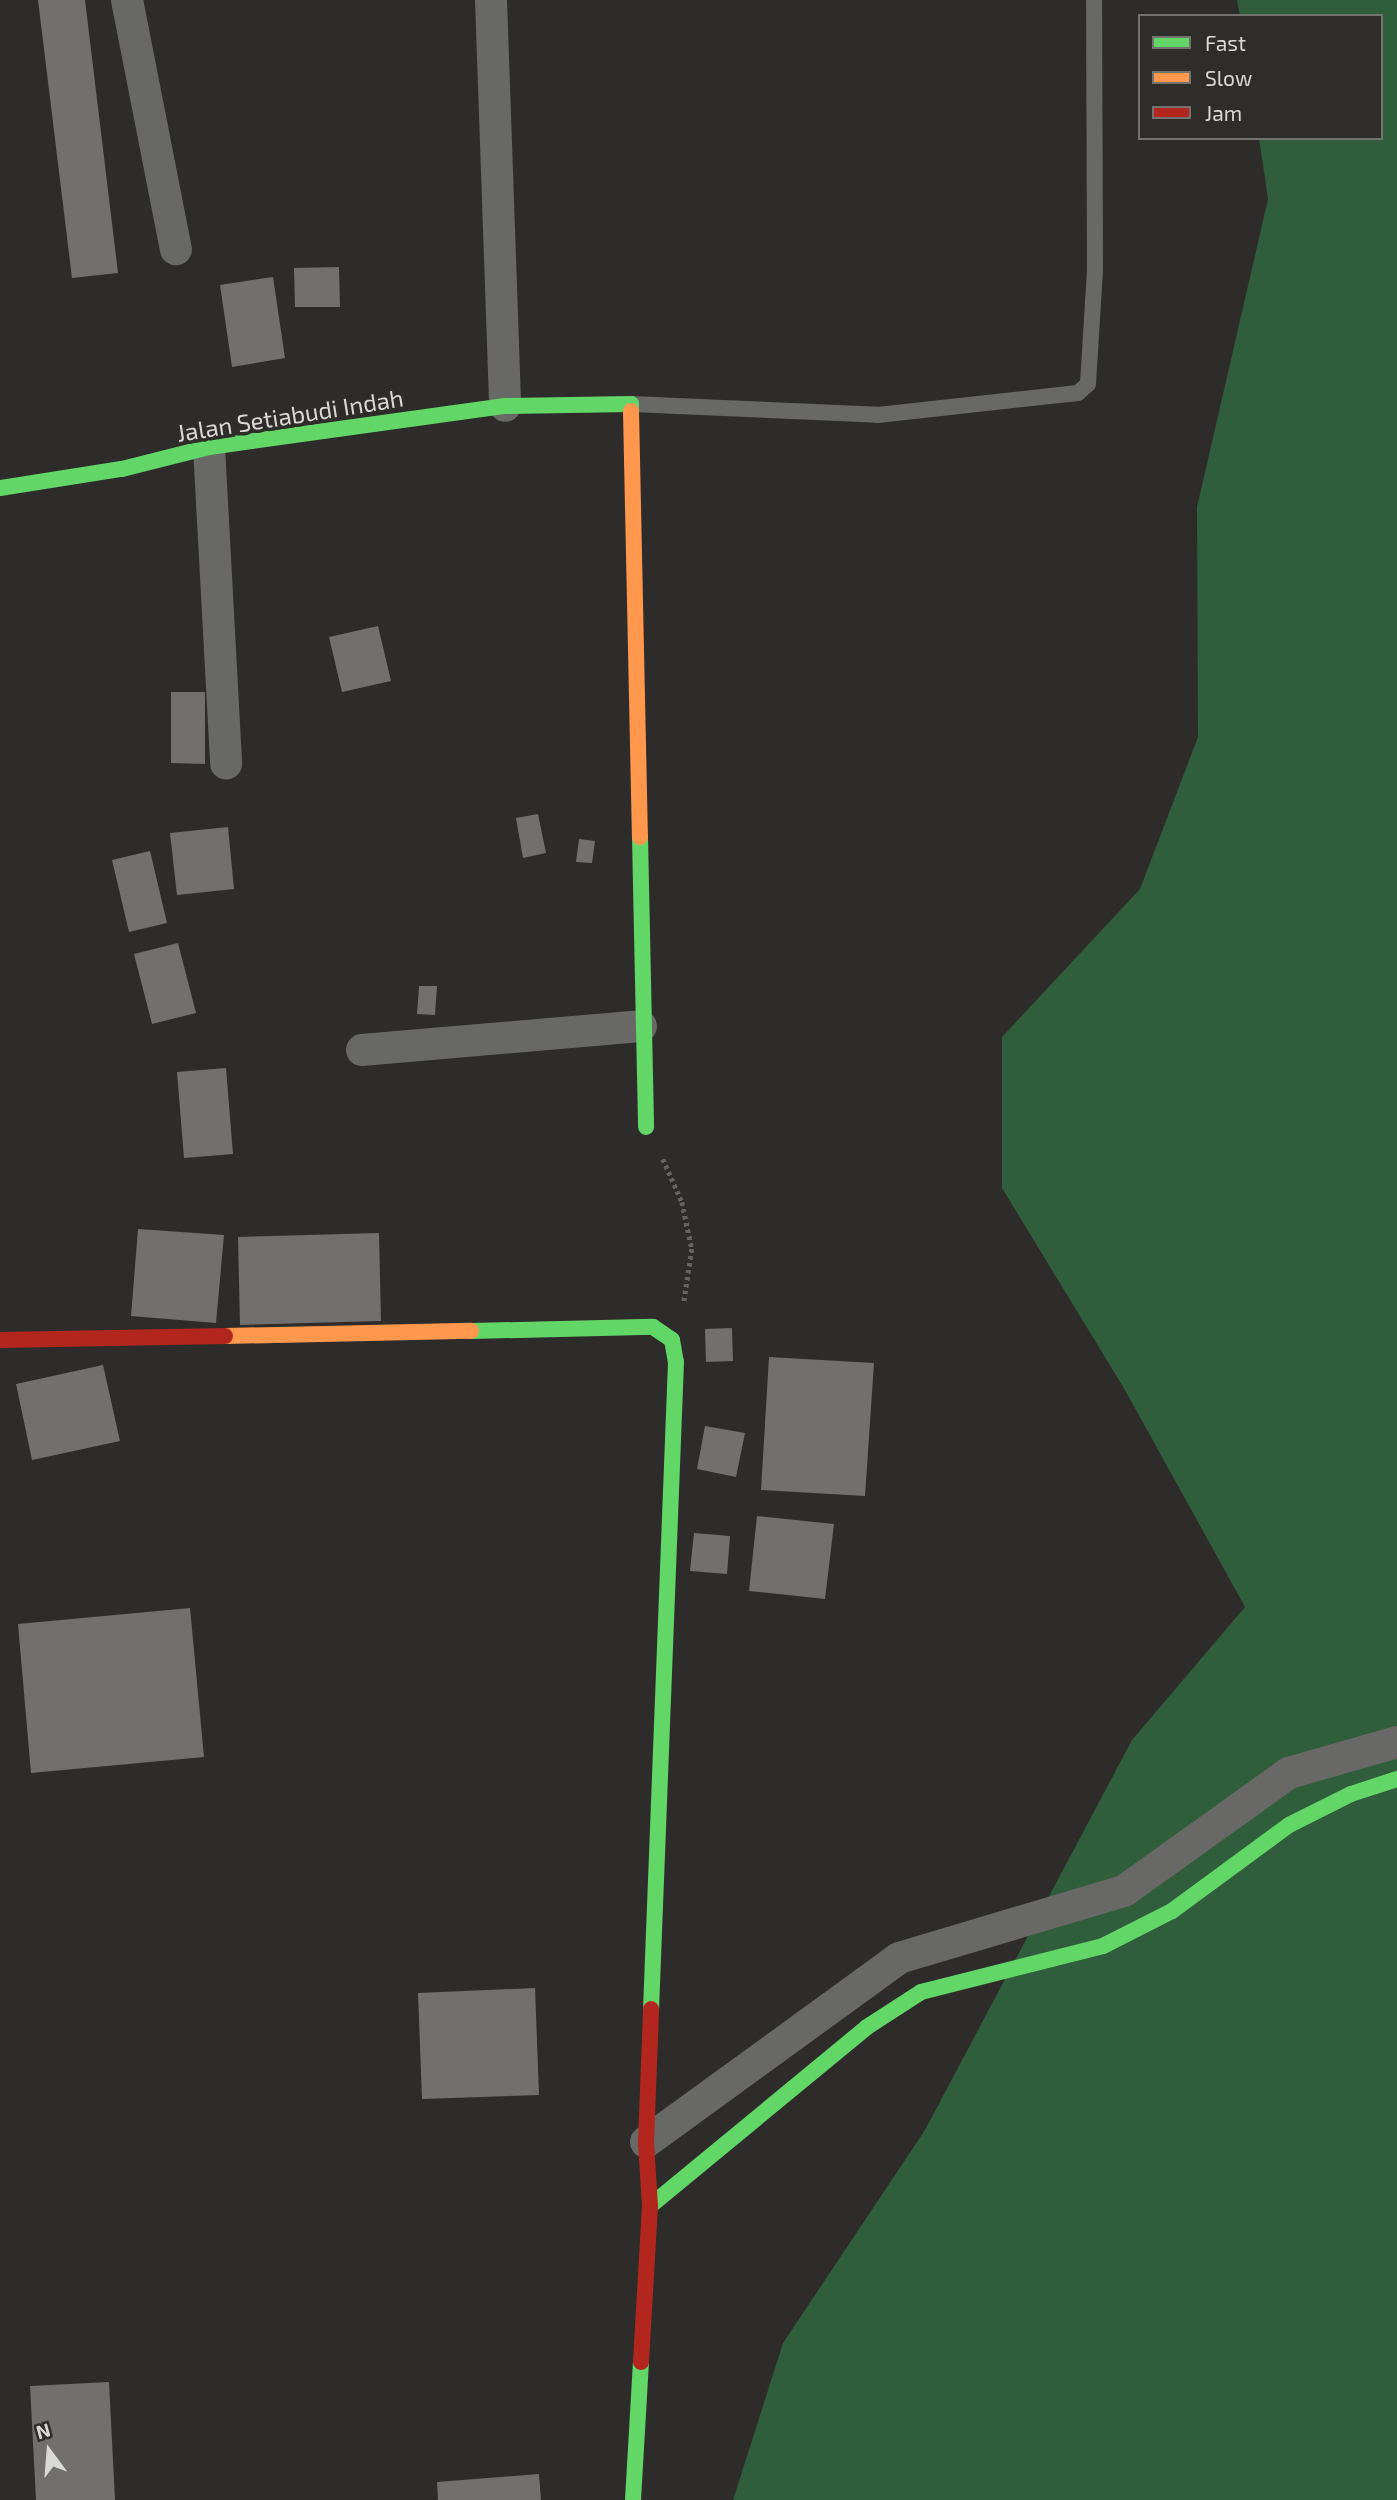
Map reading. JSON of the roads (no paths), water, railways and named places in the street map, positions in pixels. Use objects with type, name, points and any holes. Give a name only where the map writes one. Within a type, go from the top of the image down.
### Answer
[{"type":"street","points":[[127,0],[176,248]]},
{"type":"street","points":[[491,0],[505,406]]},
{"type":"street","points":[[631,404],[641,1026],[646,1127]]},
{"type":"street","name":"Jalan Setiabudi Indah","points":[[0,488],[122,469],[209,447],[505,406],[631,404]]},
{"type":"street","points":[[209,447],[226,764]]},
{"type":"street","points":[[362,1050],[641,1026]]},
{"type":"street","points":[[0,1340],[653,1327],[672,1340],[676,1362],[646,2142],[650,2206],[633,2500]]},
{"type":"street","points":[[646,2142],[900,1958],[1124,1891],[1289,1773],[1397,1742]]},
{"type":"street","points":[[650,2206],[867,2027],[921,1992],[1103,1945],[1172,1911],[1289,1825],[1351,1794],[1397,1779]]},
{"type":"lane","points":[[631,404],[878,415],[1077,393],[1088,384],[1096,270],[1094,0]]}]
